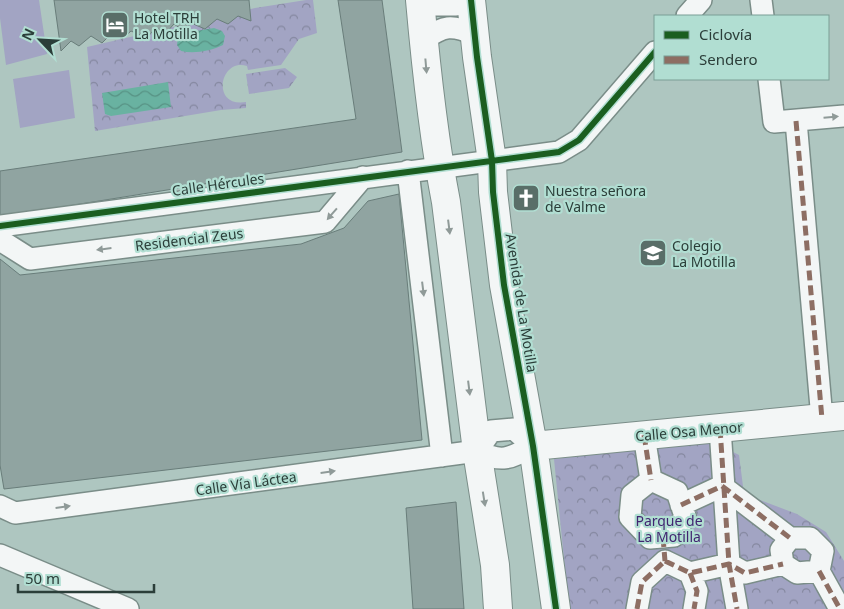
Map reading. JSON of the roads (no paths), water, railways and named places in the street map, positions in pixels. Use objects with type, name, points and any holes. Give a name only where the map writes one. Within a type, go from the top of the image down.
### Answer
[{"type":"street","points":[[420,0],[426,72],[439,167],[446,202],[477,451],[495,565],[498,609]]},
{"type":"street","points":[[428,0],[435,5],[456,5],[460,0]]},
{"type":"street","name":"Avenida de La Motilla","points":[[471,0],[492,161],[493,192],[504,285],[533,446],[556,609]]},
{"type":"street","points":[[688,15],[701,0]]},
{"type":"street","points":[[761,0],[763,15]]},
{"type":"street","points":[[424,39],[440,28],[459,28],[474,34]]},
{"type":"street","name":"Calle Hércules","points":[[0,226],[559,152],[579,140],[654,53]]},
{"type":"street","points":[[769,80],[774,122],[844,116]]},
{"type":"street","points":[[796,120],[833,418]]},
{"type":"street","points":[[408,171],[442,456]]},
{"type":"street","name":"Residencial Zeus","points":[[0,240],[30,259],[325,222],[363,177]]},
{"type":"street","name":"Calle Osa Menor","points":[[533,446],[833,418]]},
{"type":"street","points":[[720,428],[722,486],[729,564],[737,609]]},
{"type":"street","points":[[477,451],[491,431],[514,430],[533,446]]},
{"type":"street","points":[[644,435],[651,480]]},
{"type":"street","name":"Calle Vía Láctea","points":[[7,510],[477,451]]},
{"type":"street","points":[[651,480],[677,492],[685,516],[674,536],[650,538],[630,517],[632,495],[651,480]]},
{"type":"street","points":[[681,505],[722,486]]},
{"type":"street","points":[[722,486],[790,538],[810,538],[823,551],[819,571],[840,609]]},
{"type":"street","points":[[663,538],[665,561]]},
{"type":"street","points":[[783,564],[781,550],[790,538]]},
{"type":"street","points":[[0,555],[128,609]]},
{"type":"street","points":[[665,561],[690,573],[729,564],[745,573],[783,564],[797,573],[819,571]]},
{"type":"street","points":[[638,609],[642,582],[665,561]]},
{"type":"street","points":[[690,573],[697,591],[694,609]]},
{"type":"water","points":[[214,28],[222,31],[225,36],[223,45],[208,50],[191,52],[181,51],[177,45],[178,37],[184,33]]},
{"type":"water","points":[[168,82],[171,107],[111,116],[105,114],[102,93]]},
{"type":"place","name":"Hotel TRH La Motilla","points":[[115,25]]},
{"type":"place","name":"Nuestra señora de Valme","points":[[526,198]]},
{"type":"place","name":"Colegio La Motilla","points":[[653,253]]},
{"type":"park label","name":"Parque de La Motilla","points":[[669,528]]}]
